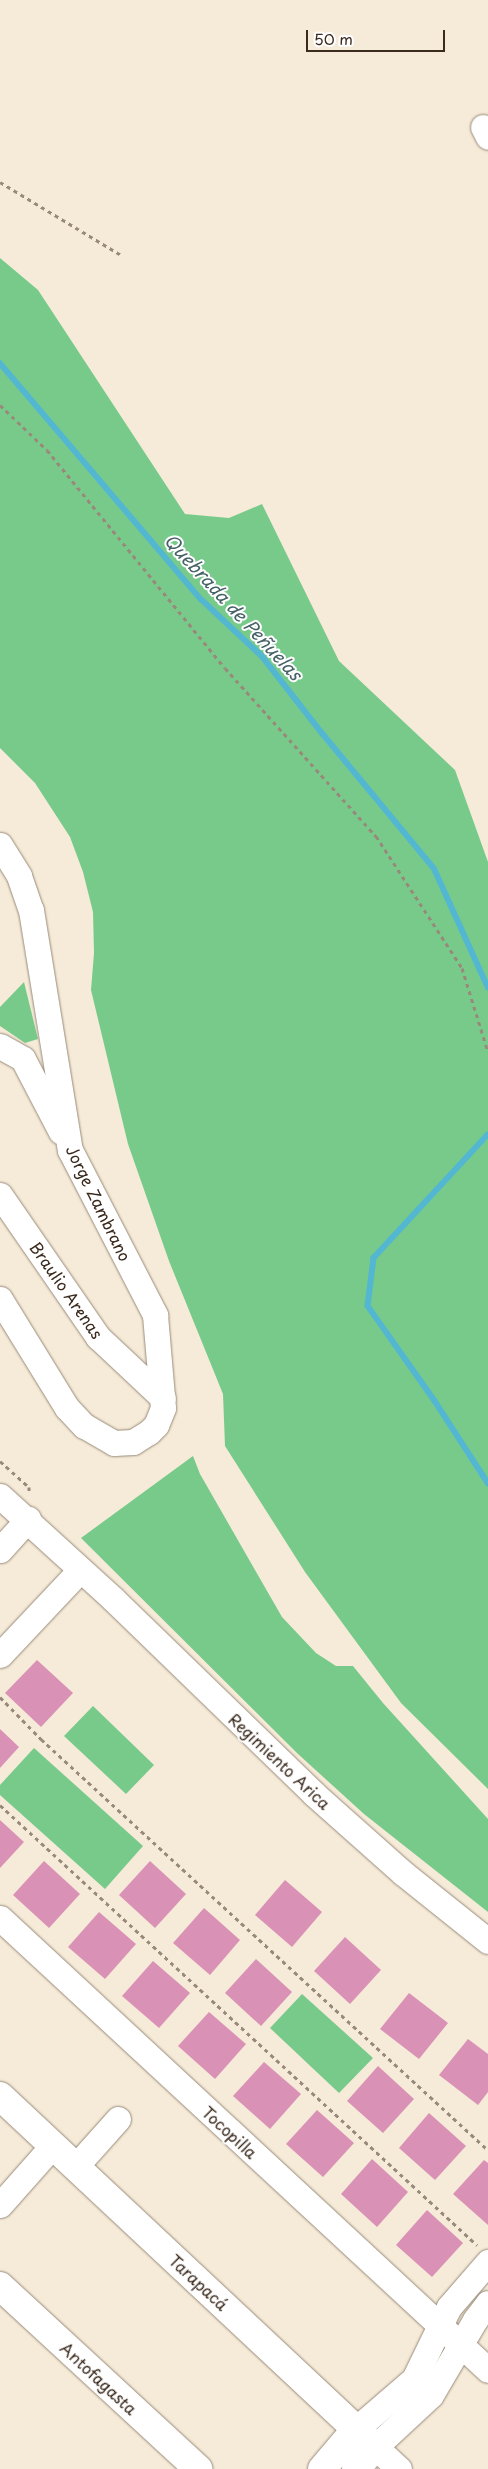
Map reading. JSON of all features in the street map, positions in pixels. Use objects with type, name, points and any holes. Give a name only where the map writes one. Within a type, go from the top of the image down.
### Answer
[{"type":"main road","name":"Tarapacá","points":[[0,2096],[366,2438]]},
{"type":"main road","name":"Antofagasta","points":[[0,2286],[198,2469]]},
{"type":"main road","points":[[322,2469],[366,2438]]},
{"type":"main road","points":[[356,2469],[366,2438]]},
{"type":"street","name":"Jorge Zambrano","points":[[0,845],[19,876],[30,910],[55,1049],[70,1150],[155,1315],[163,1398],[160,1417],[150,1432],[133,1442],[114,1443],[84,1426],[67,1408],[0,1299]]},
{"type":"street","points":[[0,1046],[23,1059],[70,1150]]},
{"type":"street","points":[[23,1059],[55,1049]]},
{"type":"street","name":"Braulio Arenas","points":[[0,1195],[98,1337],[163,1398]]},
{"type":"street","name":"Regimiento Arica","points":[[0,1496],[28,1519],[113,1599],[314,1794],[403,1873],[488,1941]]},
{"type":"street","points":[[0,1550],[28,1519]]},
{"type":"street","points":[[0,1654],[80,1570]]},
{"type":"street","name":"Tocopilla","points":[[0,1918],[438,2326],[488,2370]]},
{"type":"street","points":[[76,2166],[118,2119]]},
{"type":"street","points":[[0,2205],[53,2145]]},
{"type":"street","points":[[366,2438],[414,2379],[438,2326],[484,2255]]},
{"type":"street","points":[[366,2438],[431,2395],[461,2347],[475,2320],[488,2303]]},
{"type":"street","name":"Tarapacá","points":[[366,2438],[399,2469]]},
{"type":"path","points":[[0,182],[121,255]]},
{"type":"path","points":[[0,404],[47,450],[225,668],[376,836],[462,968],[488,1052]]},
{"type":"path","points":[[0,1697],[41,1739],[488,2150]]},
{"type":"path","points":[[0,1805],[484,2255]]},
{"type":"green space","name":"Quebrada de Peñuelas","points":[[0,258],[38,290],[185,514],[229,518],[262,504],[339,661],[455,770],[488,862],[488,1789],[401,1703],[305,1572],[225,1446],[223,1394],[169,1261],[128,1144],[91,990],[94,953],[93,912],[83,872],[70,837],[35,783],[0,748]]},
{"type":"green space","points":[[24,982],[38,1039],[25,1043],[0,1026],[0,1007]]},
{"type":"green space","points":[[193,1456],[200,1474],[282,1617],[316,1653],[336,1666],[353,1666],[383,1703],[488,1819],[488,1912],[364,1814],[298,1754],[81,1538]]},
{"type":"green space","points":[[93,1706],[154,1765],[126,1794],[64,1736]]},
{"type":"green space","points":[[34,1748],[143,1846],[105,1889],[0,1795],[0,1785]]},
{"type":"green space","points":[[302,1994],[373,2058],[339,2093],[270,2028]]},
{"type":"building","points":[[37,1660],[73,1693],[41,1727],[5,1693]]},
{"type":"building","points":[[0,1729],[19,1747],[0,1768]]},
{"type":"building","points":[[0,1820],[24,1842],[0,1868]]},
{"type":"building","points":[[44,1861],[80,1894],[49,1928],[13,1895]]},
{"type":"building","points":[[150,1861],[186,1894],[155,1928],[119,1895]]},
{"type":"building","points":[[285,1880],[322,1912],[292,1947],[255,1915]]},
{"type":"building","points":[[204,1908],[240,1940],[210,1975],[173,1943]]},
{"type":"building","points":[[99,1912],[136,1944],[105,1979],[68,1947]]},
{"type":"building","points":[[345,1937],[381,1970],[350,2004],[314,1971]]},
{"type":"building","points":[[256,1959],[292,1992],[261,2026],[225,1993]]},
{"type":"building","points":[[153,1961],[190,1993],[159,2028],[122,1996]]},
{"type":"building","points":[[409,1993],[448,2023],[419,2059],[380,2029]]},
{"type":"building","points":[[209,2012],[246,2044],[215,2079],[178,2046]]},
{"type":"building","points":[[468,2039],[488,2054],[488,2092],[478,2105],[439,2075]]},
{"type":"building","points":[[264,2062],[301,2094],[270,2129],[233,2096]]},
{"type":"building","points":[[378,2066],[414,2099],[383,2133],[347,2101]]},
{"type":"building","points":[[317,2110],[354,2143],[323,2177],[286,2144]]},
{"type":"building","points":[[429,2113],[466,2146],[435,2180],[399,2148]]},
{"type":"building","points":[[372,2159],[408,2192],[377,2227],[341,2194]]},
{"type":"building","points":[[484,2160],[488,2163],[488,2225],[453,2194]]},
{"type":"building","points":[[427,2210],[463,2243],[432,2277],[396,2245]]},
{"type":"waterway","name":"Quebrada de Peñuelas","points":[[0,363],[201,599],[262,656],[323,734],[434,868],[488,987]]},
{"type":"waterway","name":"Quebrada de Peñuelas","points":[[488,1135],[374,1258],[368,1306],[435,1401],[488,1483]]}]
